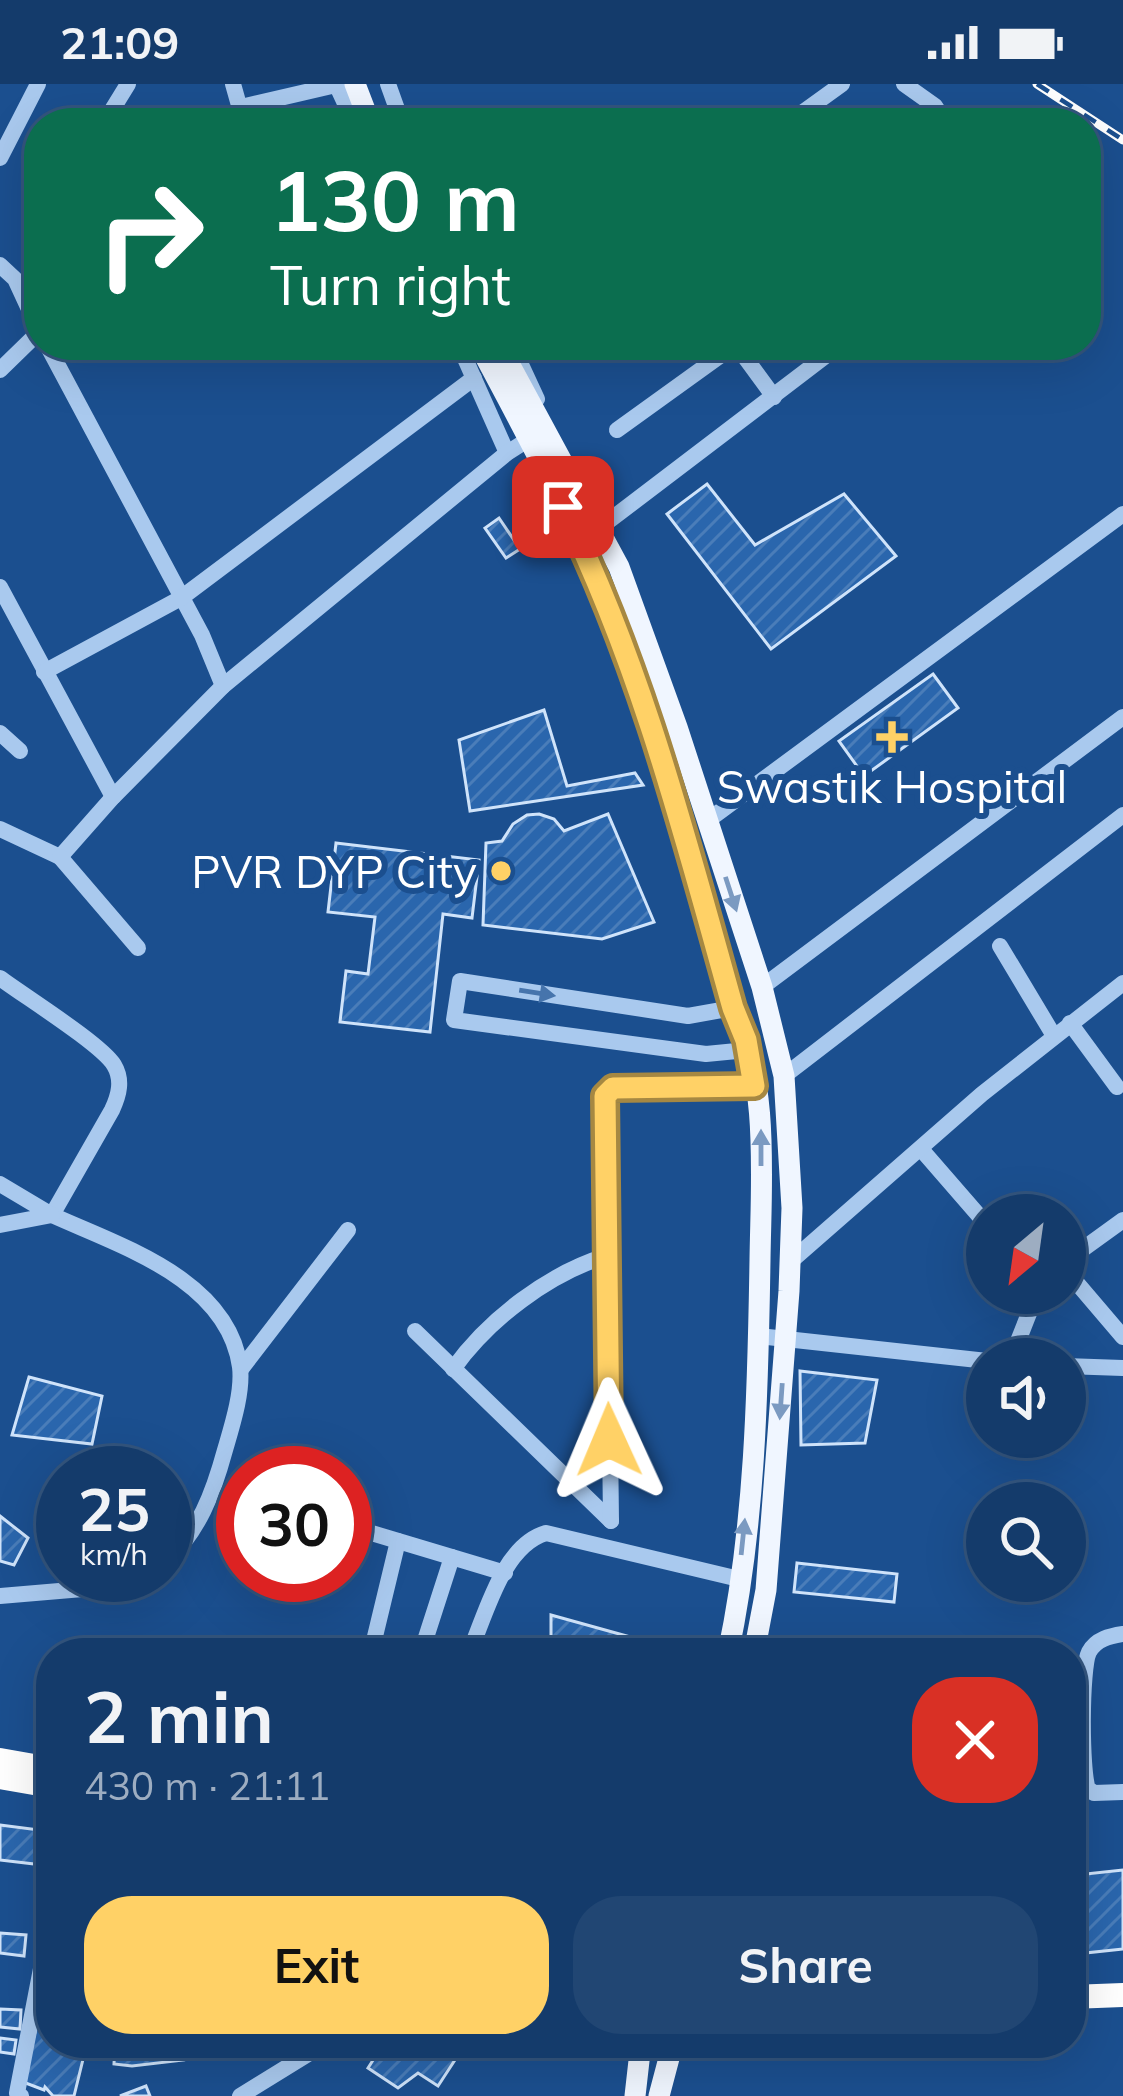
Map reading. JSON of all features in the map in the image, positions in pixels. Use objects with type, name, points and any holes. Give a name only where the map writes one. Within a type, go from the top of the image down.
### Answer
[{"type":"highway","points":[[0,1760],[36,1766]]},
{"type":"highway","points":[[0,1778],[36,1784]]},
{"type":"highway","points":[[1086,1982],[1123,1981]]},
{"type":"highway","points":[[1086,1996],[1123,1995]]},
{"type":"main road","points":[[488,360],[589,535],[656,734],[754,1086],[761,1131],[757,1413],[730,1638]]},
{"type":"main road","points":[[505,360],[533,433]]},
{"type":"main road","points":[[589,535],[619,567],[762,987],[784,1076],[790,1130],[790,1262],[766,1590],[757,1638]]},
{"type":"main road","points":[[634,2096],[639,2058]]},
{"type":"main road","points":[[659,2096],[669,2058]]},
{"type":"street","points":[[263,108],[336,84]]},
{"type":"street","points":[[809,108],[842,84]]},
{"type":"street","points":[[904,84],[936,108]]},
{"type":"street","points":[[0,158],[24,111]]},
{"type":"street","points":[[0,369],[24,346]]},
{"type":"street","points":[[56,360],[224,686]]},
{"type":"street","points":[[466,360],[507,453]]},
{"type":"street","points":[[60,857],[224,686],[546,420],[519,360]]},
{"type":"street","points":[[617,430],[715,360]]},
{"type":"street","points":[[747,360],[774,397]]},
{"type":"street","points":[[589,535],[821,360]]},
{"type":"street","points":[[44,672],[182,598],[474,378]]},
{"type":"street","points":[[706,821],[1123,514]]},
{"type":"street","points":[[0,587],[113,797]]},
{"type":"street","points":[[762,987],[1123,717]]},
{"type":"street","points":[[0,733],[20,751]]},
{"type":"street","points":[[784,1076],[1123,815]]},
{"type":"street","points":[[0,829],[60,857],[138,948]]},
{"type":"street","points":[[1000,946],[1054,1036]]},
{"type":"street","points":[[0,978],[106,1055],[120,1079],[112,1110],[52,1215],[0,1226]]},
{"type":"street","points":[[733,1008],[688,1016],[460,981],[454,1020],[706,1054],[747,1050]]},
{"type":"street","points":[[790,1262],[1054,1036],[1123,983]]},
{"type":"street","points":[[1070,1023],[1118,1088]]},
{"type":"street","points":[[415,1331],[610,1522],[605,1096],[613,1088],[754,1086]]},
{"type":"street","points":[[921,1149],[966,1201]]},
{"type":"street","points":[[0,1184],[52,1215],[175,1274],[200,1294],[222,1323],[241,1369]]},
{"type":"street","points":[[1086,1251],[1120,1227]]},
{"type":"street","points":[[192,1533],[213,1492],[241,1369],[348,1230]]},
{"type":"street","points":[[453,1369],[469,1346],[522,1301],[581,1264],[606,1256]]},
{"type":"street","points":[[1086,1292],[1123,1337]]},
{"type":"street","points":[[759,1336],[966,1359]]},
{"type":"street","points":[[1086,1367],[1123,1368]]},
{"type":"street","points":[[372,1533],[505,1573]]},
{"type":"street","points":[[476,1638],[522,1546],[546,1533],[739,1579]]},
{"type":"street","points":[[375,1638],[398,1541]]},
{"type":"street","points":[[427,1638],[452,1557]]},
{"type":"street","points":[[0,1596],[36,1593]]},
{"type":"street","points":[[1086,1684],[1087,1656],[1101,1640],[1123,1634]]},
{"type":"street","points":[[1086,1780],[1088,1789],[1123,1792]]},
{"type":"street","points":[[21,2096],[17,2092],[36,1994]]},
{"type":"street","points":[[240,2096],[302,2058]]},
{"type":"building","points":[[707,484],[755,545],[844,494],[896,556],[771,649],[667,514]]},
{"type":"building","points":[[499,518],[520,549],[506,558],[485,528]]},
{"type":"building","points":[[933,674],[958,708],[864,776],[839,741]]},
{"type":"building","points":[[544,710],[567,786],[635,773],[643,785],[470,811],[459,740]]},
{"type":"building","points":[[539,814],[554,819],[564,831],[608,814],[654,922],[602,939],[483,925],[486,843],[502,841],[513,824]]},
{"type":"building","points":[[336,843],[479,860],[472,918],[443,914],[430,1032],[340,1022],[346,971],[368,974],[375,917],[328,912]]},
{"type":"building","points":[[800,1371],[877,1380],[865,1443],[801,1445]]},
{"type":"building","points":[[29,1377],[102,1396],[92,1444],[12,1435]]},
{"type":"building","points":[[0,1516],[28,1538],[14,1565],[0,1561]]},
{"type":"building","points":[[797,1563],[897,1574],[894,1602],[794,1592]]},
{"type":"building","points":[[551,1615],[634,1638],[551,1638]]},
{"type":"building","points":[[0,1825],[36,1830],[36,1864],[0,1860]]},
{"type":"building","points":[[1123,1870],[1123,1949],[1086,1953],[1086,1874]]},
{"type":"building","points":[[0,1933],[26,1935],[24,1956],[0,1953]]},
{"type":"building","points":[[0,2009],[21,2010],[20,2029],[0,2027]]},
{"type":"building","points":[[36,2028],[36,2058],[83,2058],[74,2096],[53,2096],[45,2087],[23,2082]]},
{"type":"building","points":[[0,2038],[16,2040],[14,2054],[0,2052]]},
{"type":"building","points":[[114,2058],[184,2058],[132,2066],[114,2064]]},
{"type":"building","points":[[374,2058],[456,2058],[438,2086],[418,2073],[398,2088],[368,2068]]},
{"type":"building","points":[[146,2086],[150,2096],[120,2096]]},
{"type":"railway","points":[[1037,84],[1074,108]]},
{"type":"railway","points":[[1101,126],[1123,140]]},
{"type":"place","name":"Swastik Hospital","points":[[892,737]]},
{"type":"place","name":"PVR DYP City","points":[[501,871]]},
{"type":"route","points":[[563,507],[614,617],[656,734],[746,1040],[754,1086],[613,1088],[605,1096],[609,1440]]}]
